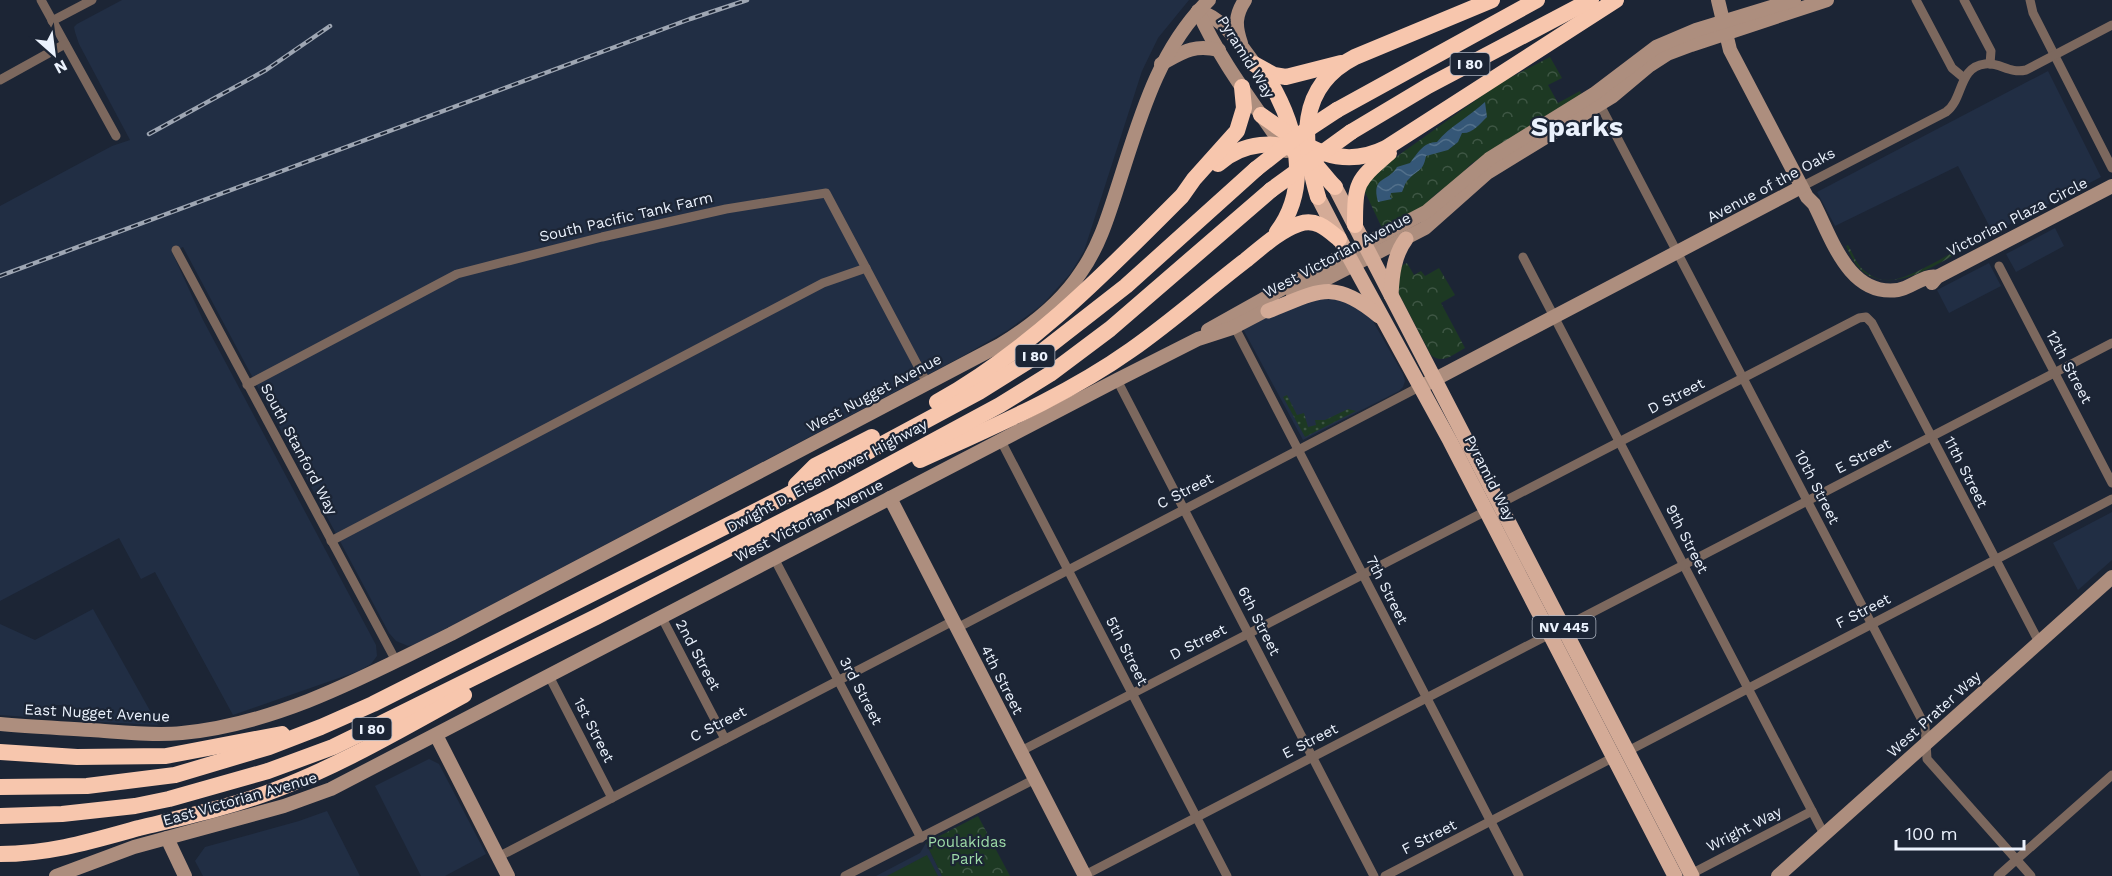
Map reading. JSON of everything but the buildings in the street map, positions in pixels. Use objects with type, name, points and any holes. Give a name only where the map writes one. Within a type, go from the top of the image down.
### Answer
[{"type":"highway","points":[[1254,64],[1274,75],[1286,77],[1345,62],[1492,0]]},
{"type":"highway","name":"Dwight D. Eisenhower Highway","points":[[0,787],[87,786],[175,775],[248,754],[321,728],[782,498],[979,392],[1035,357],[1126,286],[1256,168],[1299,135],[1336,110],[1537,0]]},
{"type":"highway","name":"Dwight D. Eisenhower Highway","points":[[0,816],[62,814],[135,806],[212,788],[268,771],[343,742],[596,617],[837,493],[1000,405],[1050,374],[1110,329],[1271,190],[1351,132],[1419,91],[1592,0]]},
{"type":"highway","points":[[782,498],[815,466],[941,399],[1023,345],[1082,295],[1182,196],[1234,152],[1258,145],[1300,149],[1336,157],[1365,156],[1386,148],[1616,0]]},
{"type":"highway","points":[[1271,240],[1291,210],[1297,190],[1300,149],[1316,94],[1327,76],[1345,62]]},
{"type":"highway","points":[[1270,82],[1283,107],[1318,197]]},
{"type":"highway","points":[[1182,196],[1194,179],[1237,131],[1244,108],[1242,87]]},
{"type":"highway","points":[[1261,116],[1300,149],[1335,187]]},
{"type":"highway","points":[[1355,225],[1354,200],[1359,183],[1370,169],[1414,131]]},
{"type":"highway","points":[[837,493],[893,472],[1016,416],[1074,386],[1163,327],[1271,240],[1294,226],[1309,222],[1325,227],[1346,252]]},
{"type":"highway","points":[[0,854],[30,853],[72,847],[246,800],[285,786],[350,757],[494,679],[554,646],[596,617]]},
{"type":"highway","points":[[0,752],[77,757],[166,756],[321,728]]},
{"type":"main road","name":"Pyramid Way","points":[[1335,187],[1391,295],[1428,383],[1621,754],[1691,875]]},
{"type":"main road","name":"Pyramid Way","points":[[1318,197],[1386,322],[1428,383]]},
{"type":"main road","points":[[1391,295],[1395,260],[1406,238]]},
{"type":"main road","points":[[1268,311],[1312,293],[1331,291],[1357,298],[1386,322]]},
{"type":"main road","name":"Pyramid Way","points":[[1621,754],[1675,876]]},
{"type":"street","points":[[41,0],[116,136]]},
{"type":"street","points":[[52,21],[92,0]]},
{"type":"street","name":"West Nugget Avenue","points":[[396,661],[1013,337],[1049,308],[1076,279],[1101,234],[1161,64],[1178,35],[1209,0]]},
{"type":"street","points":[[1242,45],[1236,21],[1245,0]]},
{"type":"street","name":"Victorian Plaza Circle","points":[[1718,0],[1735,59],[1804,192],[1814,204],[1849,271],[1863,283],[1876,289],[1894,290],[1909,287],[1931,276],[1937,277],[2112,186]]},
{"type":"street","name":"West Victorian Avenue","points":[[1368,250],[1426,212],[1489,159],[1597,99],[1612,96],[1667,54],[1794,0]]},
{"type":"street","name":"West Victorian Avenue","points":[[1725,28],[1827,0]]},
{"type":"street","points":[[1916,0],[1952,68],[1964,78],[1972,68],[1983,64],[2021,71],[2112,26]]},
{"type":"street","points":[[1964,0],[1991,51],[1990,64]]},
{"type":"street","points":[[2030,0],[2032,13],[2112,168]]},
{"type":"street","name":"Pyramid Way","points":[[1198,10],[1209,13],[1215,18],[1242,45],[1254,64],[1270,82]]},
{"type":"street","name":"Pyramid Way","points":[[1198,10],[1219,50],[1261,116]]},
{"type":"street","points":[[0,80],[65,44]]},
{"type":"street","points":[[1161,64],[1191,49],[1200,47],[1219,50]]},
{"type":"street","name":"Avenue of the Oaks","points":[[1428,383],[1677,254],[1804,192],[1946,112],[1956,102],[1964,78]]},
{"type":"street","name":"West Victorian Avenue","points":[[1232,322],[1346,252],[1368,250],[1406,238],[1433,222],[1486,173],[1597,99]]},
{"type":"street","name":"10th Street","points":[[1597,99],[1924,726],[1928,759],[2031,876]]},
{"type":"street","name":"South Pacific Tank Farm","points":[[247,385],[457,273],[726,209],[826,193],[927,383]]},
{"type":"street","name":"South Stanford Way","points":[[176,250],[396,661]]},
{"type":"street","name":"West Victorian Avenue","points":[[436,735],[661,616],[1198,339],[1212,327],[1268,311],[1297,293],[1346,252]]},
{"type":"street","name":"9th Street","points":[[1523,257],[1824,834]]},
{"type":"street","name":"12th Street","points":[[1999,266],[2112,483]]},
{"type":"street","points":[[331,540],[806,291],[832,279],[866,268]]},
{"type":"street","name":"D Street","points":[[1021,751],[1859,318],[1866,317]]},
{"type":"street","name":"11th Street","points":[[1866,317],[1872,322],[2039,642]]},
{"type":"street","name":"7th Street","points":[[1232,322],[1519,876]]},
{"type":"street","name":"E Street","points":[[1085,876],[2112,343]]},
{"type":"street","name":"6th Street","points":[[1117,380],[1374,876]]},
{"type":"street","name":"C Street","points":[[498,857],[839,680],[1068,570],[1428,383]]},
{"type":"street","name":"5th Street","points":[[1001,441],[1227,876]]},
{"type":"street","name":"4th Street","points":[[890,498],[1085,876]]},
{"type":"street","name":"F Street","points":[[1386,876],[2112,499]]},
{"type":"street","name":"3rd Street","points":[[774,558],[921,838]]},
{"type":"street","name":"West Prater Way","points":[[1778,876],[2112,577]]},
{"type":"street","name":"2nd Street","points":[[661,616],[725,739]]},
{"type":"street","name":"East Nugget Avenue","points":[[0,723],[150,734],[196,732],[244,721],[302,703],[396,661]]},
{"type":"street","name":"1st Street","points":[[549,676],[612,798]]},
{"type":"street","points":[[436,735],[508,876]]},
{"type":"street","name":"East Victorian Avenue","points":[[56,876],[78,872],[111,855],[319,795],[436,735]]},
{"type":"street","points":[[1998,876],[2112,775]]},
{"type":"street","points":[[845,876],[1035,779]]},
{"type":"street","name":"Wright Way","points":[[1691,875],[1812,811]]},
{"type":"street","points":[[167,838],[185,876]]},
{"type":"shaded area","points":[[122,0],[1189,0],[1158,38],[1142,71],[1084,251],[1070,274],[1042,305],[1008,330],[963,356],[417,644],[408,646],[396,641],[389,633],[183,247],[172,252],[203,320],[376,645],[377,656],[371,664],[359,671],[233,715],[155,572],[141,579],[119,538],[0,601],[0,206],[112,146],[130,140],[79,44],[74,27]]},
{"type":"shaded area","points":[[2048,71],[2101,177],[1993,233],[1958,166],[1835,226],[1817,192]]},
{"type":"shaded area","points":[[2055,228],[2064,246],[2016,272],[2006,254]]},
{"type":"shaded area","points":[[1989,263],[2001,286],[1949,313],[1937,290]]},
{"type":"shaded area","points":[[1332,294],[1370,316],[1405,381],[1399,391],[1303,440],[1243,329],[1268,315]]},
{"type":"shaded area","points":[[2112,512],[2112,560],[2078,590],[2053,543]]},
{"type":"shaded area","points":[[93,609],[158,725],[82,721],[75,717],[68,705],[56,705],[52,712],[42,718],[0,715],[0,624],[35,640]]},
{"type":"shaded area","points":[[429,759],[439,764],[486,854],[445,876],[421,876],[375,786]]},
{"type":"shaded area","points":[[327,811],[360,876],[203,876],[195,861],[205,847]]},
{"type":"shaded area","points":[[926,843],[942,876],[876,876],[920,853]]},
{"type":"green space","points":[[1550,57],[1562,78],[1548,85],[1558,103],[1580,91],[1582,96],[1471,164],[1449,187],[1435,195],[1425,208],[1382,228],[1364,190],[1375,172],[1500,83]]},
{"type":"green space","points":[[1973,241],[1974,244],[1932,267],[1917,274],[1896,279],[1922,269]]},
{"type":"green space","points":[[1848,245],[1863,269],[1876,278],[1860,269],[1846,246]]},
{"type":"green space","points":[[1407,263],[1414,275],[1421,271],[1425,276],[1439,268],[1455,295],[1441,303],[1465,348],[1448,358],[1439,359],[1431,355],[1399,294],[1397,268]]},
{"type":"green space","points":[[1287,395],[1297,415],[1304,413],[1308,427],[1316,425],[1315,420],[1325,420],[1348,409],[1356,411],[1305,437],[1283,397]]},
{"type":"green space","name":"Poulakidas Park","points":[[978,816],[1010,876],[942,876],[926,843]]},
{"type":"green space","points":[[927,855],[938,876],[887,876]]},
{"type":"water","points":[[1485,102],[1487,117],[1479,125],[1469,132],[1462,133],[1458,142],[1448,150],[1426,156],[1422,168],[1408,180],[1402,192],[1391,193],[1392,199],[1378,202],[1376,193],[1381,180],[1397,167],[1410,163],[1424,146],[1437,142]]},
{"type":"railway","points":[[0,276],[690,19],[747,0]]},
{"type":"railway","points":[[149,134],[266,70],[330,26]]},
{"type":"district","name":"Sparks","points":[[1577,127]]}]
